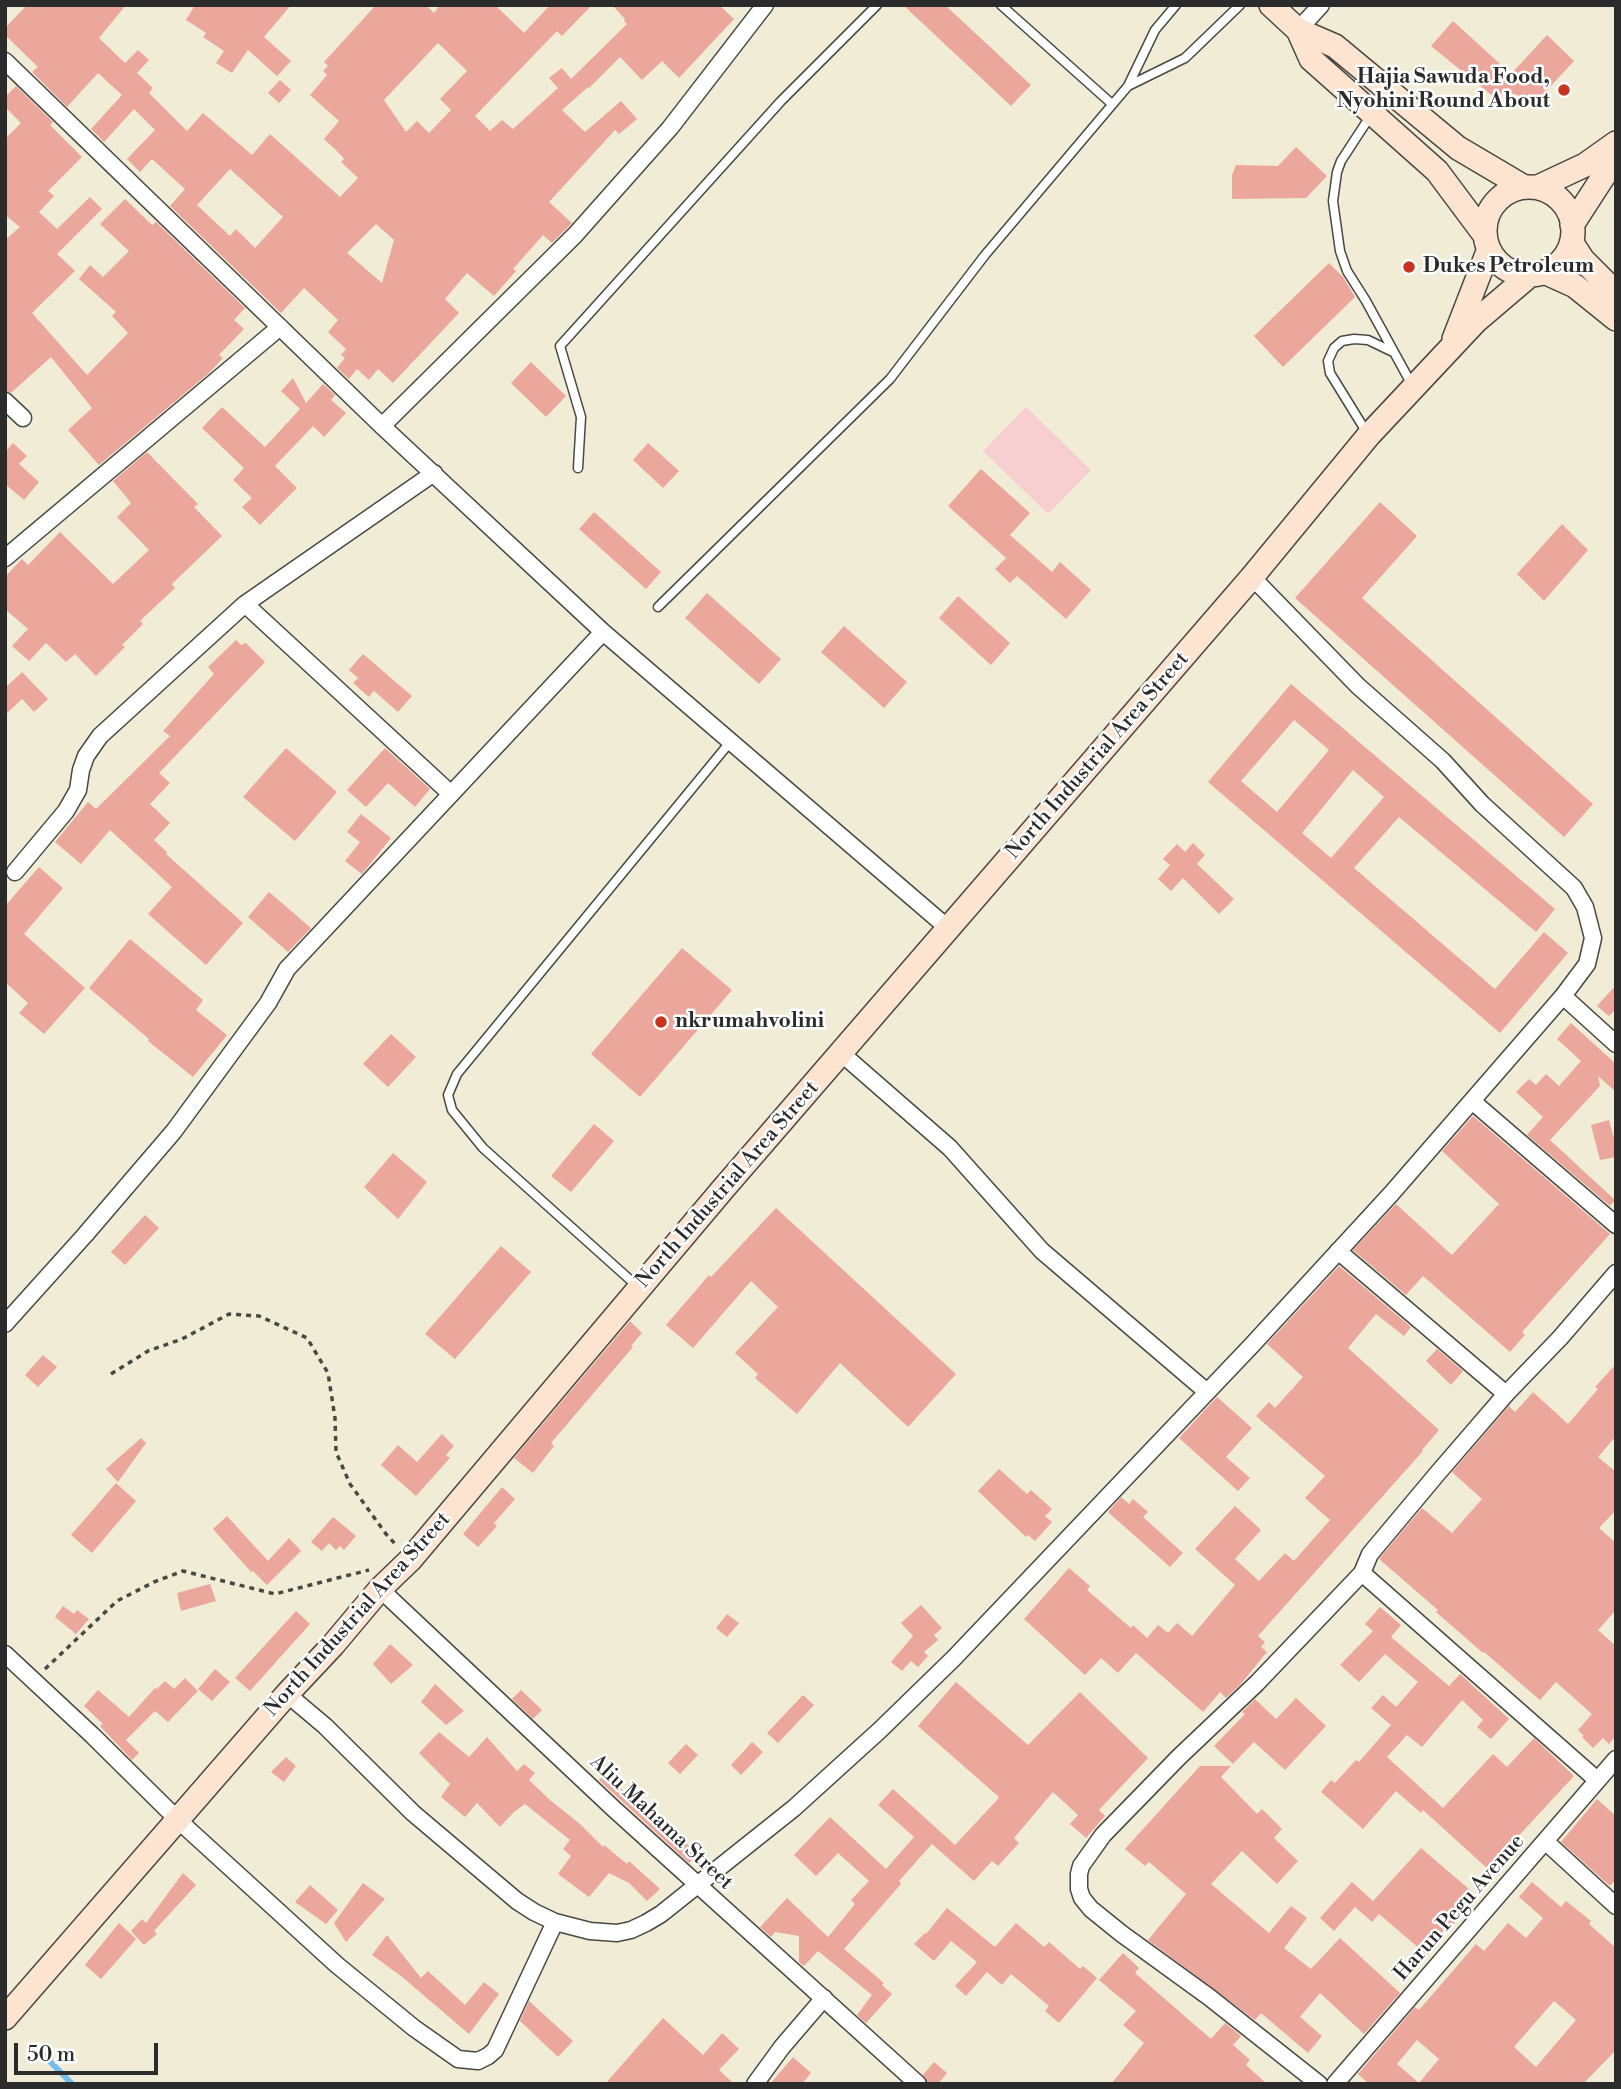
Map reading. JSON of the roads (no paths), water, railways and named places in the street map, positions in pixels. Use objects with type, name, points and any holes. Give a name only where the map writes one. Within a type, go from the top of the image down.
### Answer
[{"type":"main road","points":[[1271,5],[1298,30],[1335,47],[1458,148],[1531,187],[1551,193],[1562,201],[1569,212],[1572,234],[1583,260],[1616,293]]},
{"type":"main road","points":[[1298,30],[1311,59],[1437,171],[1486,241],[1496,260],[1517,273],[1537,274],[1575,286],[1616,319]]},
{"type":"main road","points":[[1486,241],[1486,217],[1501,196],[1512,190],[1562,178],[1616,143]]},
{"type":"main road","points":[[1537,274],[1556,265],[1566,256],[1572,234],[1616,157]]},
{"type":"main road","name":"North Industrial Area Street","points":[[1449,351],[1486,241]]},
{"type":"main road","name":"North Industrial Area Street","points":[[5,2018],[287,1694],[333,1645],[374,1580],[410,1560],[639,1288],[1252,577],[1368,435],[1476,321],[1537,274]]},
{"type":"street","points":[[382,426],[575,235],[670,128],[765,5]]},
{"type":"street","points":[[1298,30],[1321,5]]},
{"type":"street","points":[[5,61],[382,426],[603,632],[949,929]]},
{"type":"street","points":[[5,558],[280,327]]},
{"type":"street","points":[[5,401],[23,418]]},
{"type":"street","points":[[15,872],[66,811],[78,790],[86,756],[100,736],[245,604],[434,473]]},
{"type":"street","points":[[287,1694],[414,1813],[508,1894],[534,1912],[555,1922],[590,1931],[617,1933],[631,1930],[662,1914],[794,1808],[954,1658],[1391,1194],[1563,996],[1587,964],[1593,939],[1585,907],[1574,888],[1482,804],[1443,761],[1359,686],[1252,577]]},
{"type":"street","points":[[245,604],[451,794]]},
{"type":"street","points":[[5,1324],[85,1236],[174,1131],[268,1003],[287,968],[603,632]]},
{"type":"street","points":[[1563,996],[1616,1044]]},
{"type":"street","points":[[841,1053],[950,1149],[1042,1251],[1207,1392]]},
{"type":"street","points":[[1472,1101],[1616,1225]]},
{"type":"street","points":[[1338,1251],[1506,1394]]},
{"type":"street","points":[[1319,2084],[1216,2002],[1091,1909],[1079,1889],[1079,1874],[1084,1860],[1103,1835],[1179,1757],[1257,1683],[1362,1573],[1370,1554],[1506,1394],[1560,1338],[1616,1273]]},
{"type":"street","points":[[1362,1573],[1597,1780]]},
{"type":"street","name":"Aliu Mahama Street","points":[[374,1580],[698,1885],[918,2084]]},
{"type":"street","points":[[5,1654],[178,1820],[337,1965],[429,2040],[458,2059],[478,2061],[495,2050],[555,1922]]},
{"type":"street","name":"Harun Pegu Avenue","points":[[1343,2081],[1616,1759]]},
{"type":"street","points":[[1545,1841],[1616,1906]]},
{"type":"street","points":[[755,2084],[824,1998]]},
{"type":"lane","points":[[578,468],[581,417],[560,346],[781,101],[877,5]]},
{"type":"lane","points":[[1001,5],[1112,104]]},
{"type":"lane","points":[[659,607],[890,379],[985,255],[1128,86],[1155,30],[1176,5]]},
{"type":"lane","points":[[1128,86],[1185,58],[1240,5]]},
{"type":"lane","points":[[1372,113],[1341,161],[1337,172],[1333,201],[1340,251],[1347,271],[1413,387]]},
{"type":"lane","points":[[1368,435],[1331,373],[1328,361],[1334,348],[1342,341],[1354,339],[1368,340],[1393,352]]},
{"type":"lane","points":[[639,1288],[483,1148],[452,1110],[448,1095],[457,1074],[730,741]]},
{"type":"waterway","points":[[37,2048],[72,2084]]},
{"type":"place","name":"Hajia Sawuda Food, Nyohini Round About","points":[[1564,90]]},
{"type":"place","name":"Dukes Petroleum","points":[[1409,267]]},
{"type":"place","name":"nkrumahvolini","points":[[661,1022]]}]
